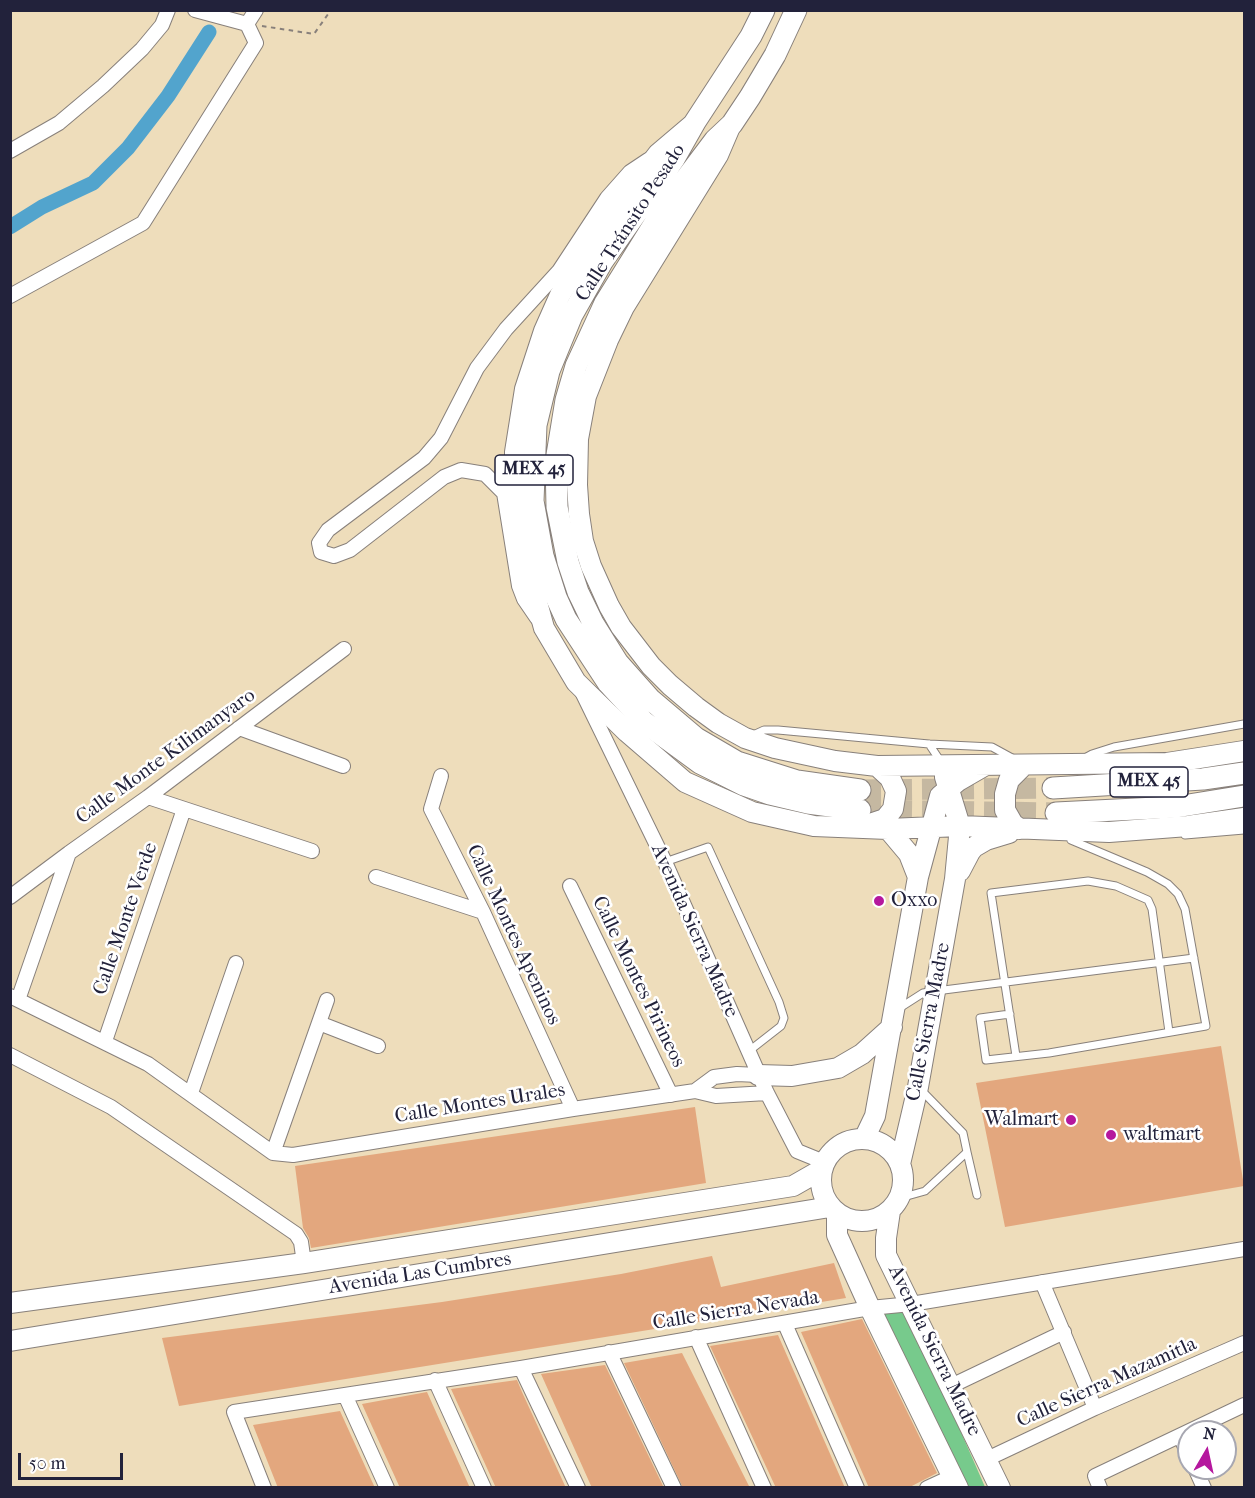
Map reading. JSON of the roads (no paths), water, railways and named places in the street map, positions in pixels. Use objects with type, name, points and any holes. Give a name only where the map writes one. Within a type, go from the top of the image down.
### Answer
[{"type":"main road","name":"Calle Tránsito Pesado","points":[[764,10],[751,36],[695,122],[674,159],[592,279],[572,315],[549,371],[536,425],[533,501],[543,556],[556,597],[566,619],[591,659],[626,704],[663,738],[700,763],[725,776],[770,794],[808,803],[860,809]]},
{"type":"main road","name":"Calle Tránsito Pesado","points":[[796,10],[775,55],[732,124],[715,140],[689,173],[628,263],[605,303],[576,366],[562,416],[556,461],[557,507],[562,538],[578,592],[606,646],[633,682],[696,738],[737,762],[797,781],[860,809]]},
{"type":"main road","name":"MEX 45","points":[[1053,788],[1203,779],[1245,773]]},
{"type":"main road","name":"MEX 45","points":[[1056,813],[1176,807],[1245,796]]},
{"type":"street","points":[[10,152],[59,123],[103,86],[142,49],[162,25],[168,10]]},
{"type":"street","points":[[10,296],[143,223],[256,43],[247,24],[195,10]]},
{"type":"street","points":[[247,24],[256,10]]},
{"type":"street","points":[[695,122],[658,154],[630,172],[607,198],[559,271],[506,329],[477,368],[441,438],[424,458],[328,530],[319,543],[321,552],[334,556],[350,550],[444,477],[462,470],[485,474],[504,493],[519,586],[524,599],[578,684],[627,732],[685,782],[752,812],[814,826],[860,809],[885,819],[893,809],[896,791],[890,778],[877,766]]},
{"type":"street","points":[[732,124],[718,155],[624,307],[586,396],[578,439],[577,485],[583,541],[591,566],[609,606],[632,643],[678,693],[718,723],[745,738],[801,754],[877,766],[1167,763],[1245,751]]},
{"type":"street","points":[[544,628],[515,510],[515,452],[525,389],[543,332],[560,295],[593,240],[658,154]]},
{"type":"street","name":"Calle Monte Kilimanyaro","points":[[10,897],[148,797],[344,649]]},
{"type":"street","name":"Avenida Sierra Madre","points":[[578,684],[665,862],[767,1093],[797,1151],[823,1166]]},
{"type":"street","points":[[239,728],[343,766]]},
{"type":"street","points":[[943,765],[947,789],[953,799],[960,826],[956,879]]},
{"type":"street","points":[[947,789],[985,765]]},
{"type":"street","points":[[1020,829],[1013,824],[1005,810],[1005,794],[1010,780],[1024,765]]},
{"type":"street","name":"Calle Montes Apeninos","points":[[441,776],[431,809],[483,912],[573,1109]]},
{"type":"street","name":"Calle Sierra Madre","points":[[864,1139],[875,1116],[917,886],[940,796],[947,789]]},
{"type":"street","points":[[148,797],[312,851]]},
{"type":"street","name":"Calle Monte Verde","points":[[105,1041],[184,809]]},
{"type":"street","points":[[860,809],[888,829],[909,854],[917,886]]},
{"type":"street","points":[[888,829],[933,825],[1110,832],[1188,826],[1245,818]]},
{"type":"street","points":[[956,879],[974,847],[986,840],[1020,829]]},
{"type":"street","points":[[69,853],[14,998],[148,1064],[273,1153],[327,1000]]},
{"type":"street","points":[[376,877],[483,912]]},
{"type":"street","name":"Calle Sierra Madre","points":[[900,1164],[918,1087],[956,879]]},
{"type":"street","name":"Calle Montes Pirineos","points":[[570,886],[670,1095]]},
{"type":"street","points":[[191,1093],[236,963]]},
{"type":"street","points":[[758,1075],[792,1076],[838,1068],[862,1054],[893,1019]]},
{"type":"street","points":[[319,1023],[378,1046]]},
{"type":"street","points":[[10,1055],[111,1107],[296,1233],[301,1242],[304,1263]]},
{"type":"street","name":"Calle Montes Urales","points":[[694,1091],[714,1077],[737,1074],[758,1075]]},
{"type":"street","name":"Calle Montes Urales","points":[[273,1153],[293,1155],[694,1091],[716,1096],[767,1093]]},
{"type":"street","points":[[864,1139],[879,1143],[891,1151],[900,1164],[903,1176],[895,1204],[873,1220],[854,1221],[833,1210],[823,1196],[820,1183],[823,1166],[834,1149],[848,1141],[864,1139]]},
{"type":"street","name":"Avenida Las Cumbres","points":[[10,1303],[304,1263],[793,1186],[823,1166]]},
{"type":"street","name":"Avenida Sierra Madre","points":[[895,1204],[886,1238],[886,1255],[1000,1488]]},
{"type":"street","name":"Avenida Sierra Madre","points":[[833,1210],[837,1235],[955,1482]]},
{"type":"street","name":"Avenida Las Cumbres","points":[[10,1341],[833,1210]]},
{"type":"street","name":"Calle Sierra Nevada","points":[[264,1488],[234,1412],[521,1368],[870,1308],[911,1304],[1245,1249]]},
{"type":"street","points":[[1042,1282],[1095,1408]]},
{"type":"street","points":[[785,1324],[857,1488]]},
{"type":"street","points":[[951,1386],[1064,1332]]},
{"type":"street","points":[[696,1337],[764,1488]]},
{"type":"street","name":"Calle Sierra Mazamitla","points":[[987,1459],[1095,1408],[1245,1343]]},
{"type":"street","points":[[609,1352],[674,1488]]},
{"type":"street","points":[[521,1368],[578,1488]]},
{"type":"street","points":[[435,1380],[484,1488]]},
{"type":"street","points":[[345,1395],[387,1488]]},
{"type":"street","points":[[1215,1420],[1245,1406]]},
{"type":"street","points":[[1100,1488],[1095,1476],[1177,1437]]},
{"type":"street","points":[[927,1488],[955,1482]]},
{"type":"lane","points":[[1075,764],[1092,754],[1114,747],[1245,724]]},
{"type":"lane","points":[[745,738],[764,730],[778,730],[929,744],[992,747],[1024,765]]},
{"type":"lane","points":[[929,744],[943,765]]},
{"type":"lane","points":[[1177,836],[1245,830]]},
{"type":"lane","points":[[1010,1014],[980,1018],[986,1060],[1206,1026],[1185,909],[1178,894],[1168,884],[1147,872],[1071,840],[1043,831]]},
{"type":"lane","points":[[1071,840],[1165,836]]},
{"type":"lane","points":[[665,862],[708,847],[779,1002],[784,1018],[781,1026],[748,1052]]},
{"type":"lane","points":[[1016,1056],[991,893],[1088,882],[1116,886],[1148,900],[1152,909],[1169,1032]]},
{"type":"lane","points":[[893,1019],[923,993],[1194,958]]},
{"type":"lane","points":[[918,1087],[963,1132],[977,1195]]},
{"type":"lane","points":[[895,1204],[925,1191],[967,1152]]},
{"type":"waterway","points":[[10,227],[42,207],[93,183],[128,148],[168,96],[209,32]]},
{"type":"tunnel","points":[[860,790],[1053,788]]},
{"type":"tunnel","points":[[860,810],[1056,813]]},
{"type":"place","name":"Oxxo","points":[[879,901]]},
{"type":"place","name":"Walmart","points":[[1071,1120]]},
{"type":"place","name":"waltmart","points":[[1111,1135]]}]
